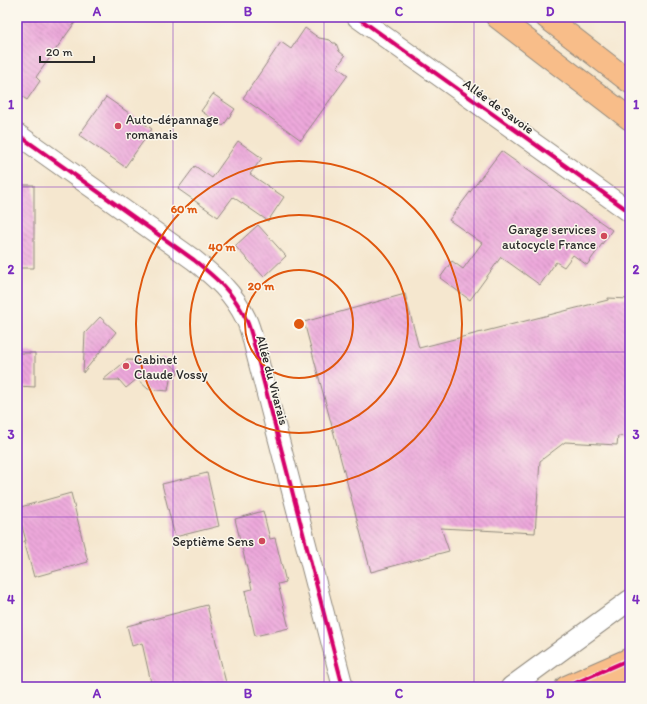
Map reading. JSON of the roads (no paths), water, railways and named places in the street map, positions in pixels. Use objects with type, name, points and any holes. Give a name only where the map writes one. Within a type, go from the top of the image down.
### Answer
[{"type":"main road","points":[[497,17],[630,119]]},
{"type":"main road","points":[[546,17],[630,82]]},
{"type":"main road","points":[[566,687],[630,659]]},
{"type":"main road","points":[[604,687],[630,676]]},
{"type":"street","name":"Allée de Savoie","points":[[357,17],[630,212]]},
{"type":"street","name":"Allée du Vivarais","points":[[17,134],[194,260],[221,283],[237,304],[246,320],[256,352],[343,687]]},
{"type":"street","points":[[511,687],[630,600]]},
{"type":"place","name":"Auto-dépannage romanais","points":[[118,126]]},
{"type":"place","name":"Garage services autocycle France","points":[[604,236]]},
{"type":"place","name":"Cabinet Claude Vossy","points":[[126,366]]},
{"type":"place","name":"Septième Sens","points":[[262,541]]}]
